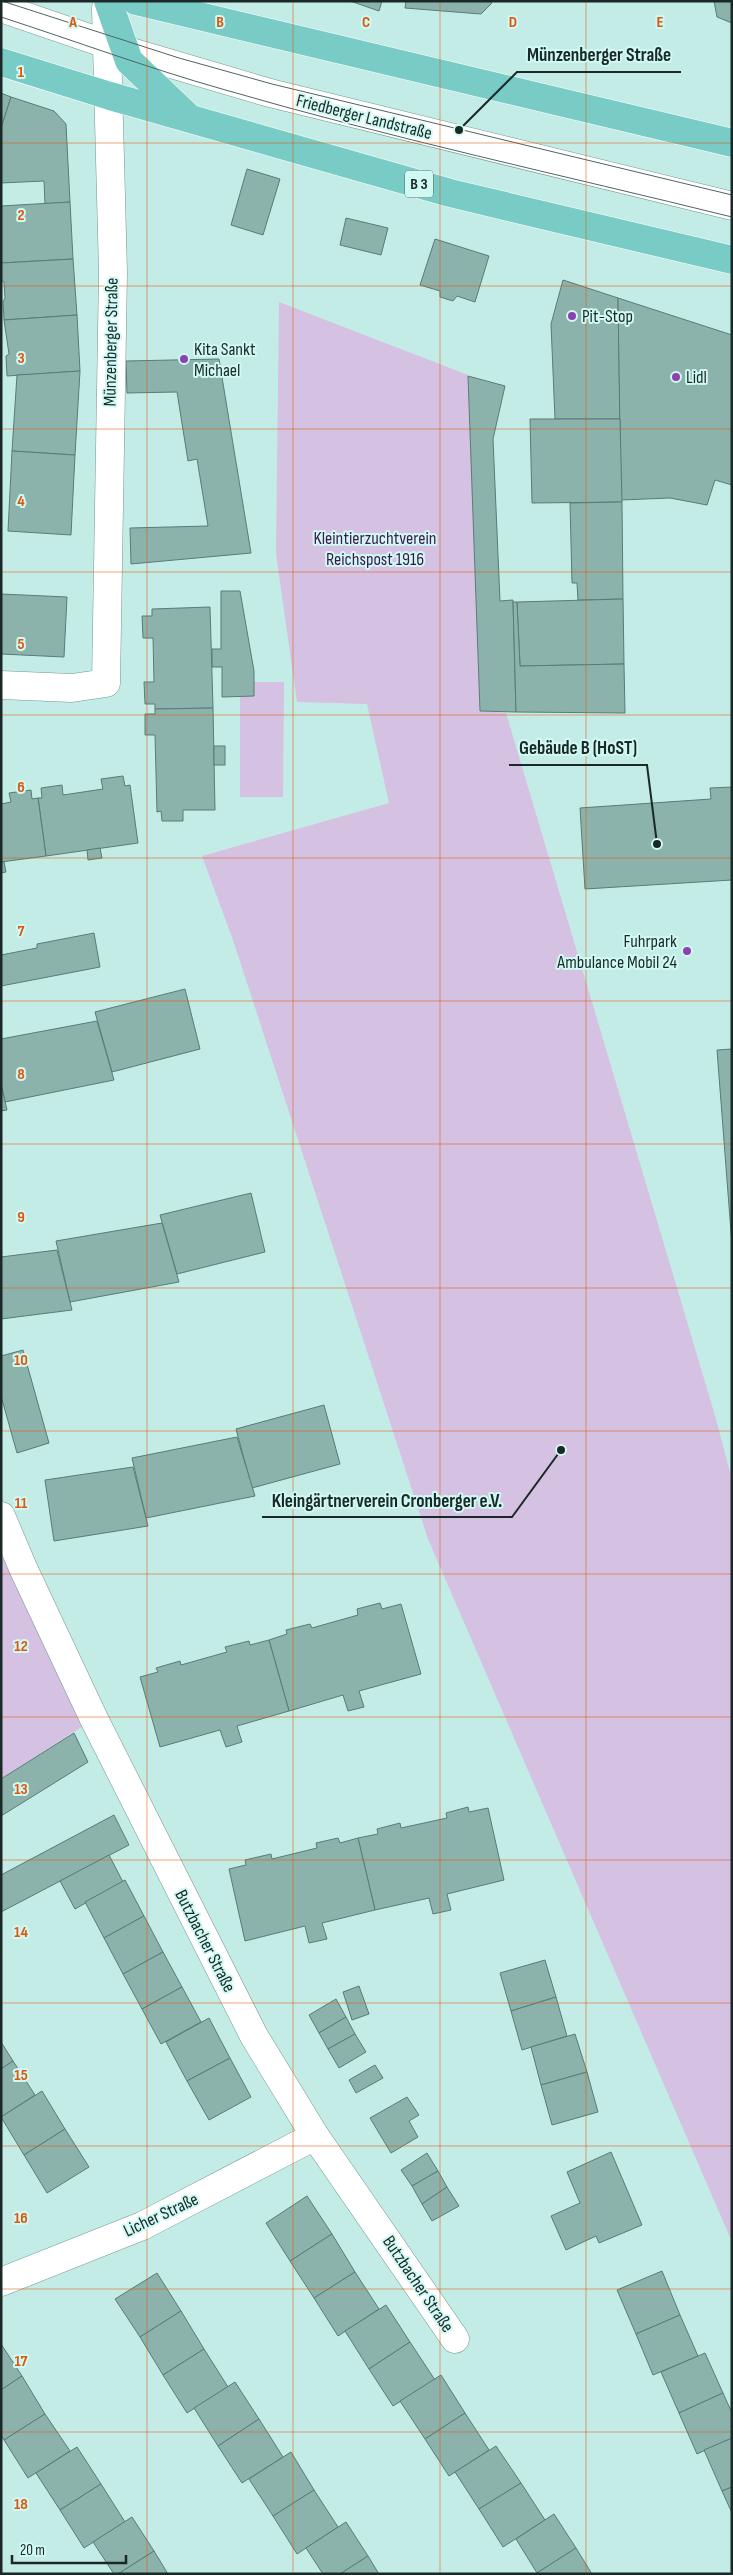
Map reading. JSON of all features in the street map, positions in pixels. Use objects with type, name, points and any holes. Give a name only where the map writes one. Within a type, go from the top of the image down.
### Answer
[{"type":"main road","points":[[107,1],[116,47],[190,119]]},
{"type":"main road","points":[[136,1],[237,24],[333,49],[513,89],[732,143]]},
{"type":"main road","points":[[216,1],[237,24]]},
{"type":"main road","name":"B 3","points":[[1,62],[110,96],[450,193],[732,260]]},
{"type":"street","name":"Friedberger Landstraße","points":[[1,8],[116,47],[278,95],[732,206]]},
{"type":"street","name":"Münzenberger Straße","points":[[1,685],[72,688],[106,683],[113,272],[110,96],[116,47]]},
{"type":"street","name":"Butzbacher Straße","points":[[1,1516],[47,1620],[143,1818],[254,2036],[315,2136],[455,2339]]},
{"type":"street","name":"Licher Straße","points":[[1,2282],[142,2226],[315,2136]]},
{"type":"green space","name":"Kleintierzuchtverein Reichspost 1916","points":[[279,302],[468,375],[480,711],[506,713],[716,1419],[732,1480],[732,2242],[428,1539],[233,940],[202,856],[389,803],[367,704],[297,702],[276,554]]},
{"type":"green space","points":[[240,682],[284,682],[283,797],[240,797]]},
{"type":"green space","points":[[18,1556],[94,1719],[1,1779],[1,1559]]},
{"type":"building","points":[[350,1],[382,1],[379,11]]},
{"type":"building","points":[[406,1],[492,1],[481,14],[405,8]]},
{"type":"building","points":[[714,1],[732,1],[732,23],[717,17]]},
{"type":"building","points":[[1,93],[11,97],[1,128]]},
{"type":"building","points":[[11,97],[54,111],[66,124],[70,202],[45,204],[44,181],[1,183],[1,128]]},
{"type":"building","points":[[247,169],[280,179],[263,235],[231,225]]},
{"type":"building","points":[[70,202],[73,259],[1,263],[1,206]]},
{"type":"building","points":[[346,218],[388,228],[381,255],[340,245]]},
{"type":"building","points":[[435,239],[489,256],[475,302],[457,296],[453,301],[440,297],[440,291],[420,285]]},
{"type":"building","points":[[73,259],[77,315],[4,320],[3,302],[5,298],[4,282],[1,280],[1,263]]},
{"type":"building","points":[[563,280],[618,298],[620,419],[555,419],[551,324]]},
{"type":"building","name":"Lidl","points":[[618,298],[732,335],[732,485],[715,480],[707,505],[670,498],[621,500]]},
{"type":"building","points":[[77,315],[80,371],[7,376],[6,356],[9,354],[4,320]]},
{"type":"building","points":[[219,359],[251,553],[131,564],[130,528],[208,526],[197,459],[188,461],[177,392],[127,393],[126,361]]},
{"type":"building","points":[[80,371],[75,455],[12,451],[17,375]]},
{"type":"building","points":[[468,376],[505,386],[493,439],[500,601],[513,600],[516,712],[480,711]]},
{"type":"building","points":[[530,419],[620,419],[622,502],[532,503]]},
{"type":"building","points":[[12,451],[75,455],[71,535],[8,531]]},
{"type":"building","points":[[622,502],[623,599],[578,600],[577,583],[572,583],[570,503]]},
{"type":"building","points":[[221,591],[240,591],[254,671],[254,696],[222,697],[222,667],[212,667],[212,649],[221,649]]},
{"type":"building","points":[[1,594],[67,597],[64,657],[1,654]]},
{"type":"building","points":[[623,599],[624,664],[520,666],[517,602]]},
{"type":"building","points":[[513,602],[517,602],[520,666],[624,664],[625,713],[516,712]]},
{"type":"building","points":[[210,607],[213,708],[155,709],[155,704],[145,704],[144,682],[154,682],[153,638],[143,638],[142,616],[152,616],[152,609]]},
{"type":"building","points":[[213,708],[215,810],[183,810],[183,821],[162,821],[161,811],[157,812],[155,735],[145,735],[145,714],[155,714],[155,709]]},
{"type":"building","points":[[214,746],[225,746],[225,765],[214,765]]},
{"type":"building","points":[[123,776],[125,786],[130,785],[138,843],[46,856],[38,798],[42,798],[41,788],[62,785],[63,795],[103,789],[101,779]]},
{"type":"building","points":[[732,787],[732,880],[585,889],[580,808],[711,799],[710,788]]},
{"type":"building","points":[[31,790],[32,799],[38,798],[46,856],[1,862],[1,804],[11,802],[9,793]]},
{"type":"building","points":[[100,848],[102,858],[88,860],[87,850]]},
{"type":"building","points":[[1,862],[4,862],[6,872],[1,873]]},
{"type":"building","points":[[94,933],[100,967],[1,986],[1,955],[37,948],[37,944]]},
{"type":"building","points":[[185,989],[200,1049],[112,1072],[95,1012]]},
{"type":"building","points":[[97,1021],[114,1080],[5,1102],[1,1084],[1,1039]]},
{"type":"building","points":[[732,1049],[732,1245],[717,1050]]},
{"type":"building","points":[[1,1084],[7,1110],[1,1111]]},
{"type":"building","points":[[251,1193],[265,1252],[177,1274],[160,1215]]},
{"type":"building","points":[[162,1223],[179,1282],[70,1302],[56,1241]]},
{"type":"building","points":[[57,1250],[72,1310],[1,1319],[1,1257]]},
{"type":"building","points":[[23,1350],[49,1443],[17,1453],[1,1396],[1,1356]]},
{"type":"building","points":[[324,1405],[340,1464],[252,1488],[236,1429]]},
{"type":"building","points":[[237,1437],[255,1496],[146,1518],[132,1458]]},
{"type":"building","points":[[133,1467],[148,1526],[54,1541],[45,1480]]},
{"type":"building","points":[[380,1603],[382,1609],[401,1604],[421,1674],[359,1691],[364,1707],[348,1711],[343,1695],[289,1711],[269,1640],[287,1634],[286,1630],[310,1624],[312,1628],[358,1615],[357,1609]]},
{"type":"building","points":[[269,1640],[289,1711],[237,1726],[242,1742],[226,1747],[220,1730],[160,1747],[140,1677],[158,1672],[156,1668],[180,1661],[181,1665],[227,1652],[225,1647],[249,1641],[250,1645]]},
{"type":"building","points":[[74,1733],[88,1762],[1,1816],[1,1779]]},
{"type":"building","points":[[468,1807],[469,1812],[488,1808],[504,1880],[447,1894],[451,1910],[433,1914],[429,1898],[375,1910],[358,1838],[378,1834],[377,1829],[400,1823],[401,1828],[447,1818],[446,1813]]},
{"type":"building","points":[[114,1815],[129,1845],[1,1912],[1,1875]]},
{"type":"building","points":[[338,1838],[340,1843],[358,1838],[375,1910],[322,1923],[327,1939],[309,1943],[305,1926],[245,1941],[229,1869],[246,1865],[245,1860],[271,1854],[272,1859],[317,1848],[316,1843]]},
{"type":"building","points":[[109,1855],[123,1882],[75,1909],[60,1881]]},
{"type":"building","points":[[125,1880],[144,1916],[104,1938],[85,1902]]},
{"type":"building","points":[[144,1916],[163,1952],[123,1974],[104,1938]]},
{"type":"building","points":[[163,1952],[182,1987],[142,2009],[123,1974]]},
{"type":"building","points":[[545,1960],[556,1997],[511,2011],[500,1973]]},
{"type":"building","points":[[359,1986],[369,2014],[352,2020],[343,1992]]},
{"type":"building","points":[[182,1987],[201,2022],[161,2044],[142,2009]]},
{"type":"building","points":[[556,1997],[567,2036],[522,2050],[511,2011]]},
{"type":"building","points":[[336,1999],[346,2017],[319,2033],[309,2015]]},
{"type":"building","points":[[346,2017],[355,2034],[328,2049],[319,2033]]},
{"type":"building","points":[[209,2018],[230,2058],[187,2081],[166,2042]]},
{"type":"building","points":[[355,2034],[366,2052],[339,2068],[328,2049]]},
{"type":"building","points":[[575,2034],[587,2072],[541,2085],[531,2047]]},
{"type":"building","points":[[1,2042],[13,2061],[1,2069]]},
{"type":"building","points":[[230,2058],[251,2097],[209,2120],[187,2081]]},
{"type":"building","points":[[13,2061],[35,2095],[1,2117],[1,2069]]},
{"type":"building","points":[[375,2065],[383,2078],[356,2093],[349,2080]]},
{"type":"building","points":[[587,2072],[598,2112],[552,2125],[541,2085]]},
{"type":"building","points":[[42,2091],[65,2129],[24,2155],[1,2117]]},
{"type":"building","points":[[407,2097],[419,2115],[409,2121],[418,2137],[391,2153],[370,2118]]},
{"type":"building","points":[[65,2129],[89,2167],[47,2193],[24,2155]]},
{"type":"building","points":[[611,2152],[642,2225],[599,2243],[596,2236],[566,2250],[551,2216],[580,2203],[567,2172]]},
{"type":"building","points":[[427,2153],[438,2171],[412,2186],[401,2170]]},
{"type":"building","points":[[438,2171],[447,2187],[422,2204],[412,2186]]},
{"type":"building","points":[[447,2187],[459,2206],[432,2221],[422,2204]]},
{"type":"building","points":[[307,2196],[332,2234],[290,2261],[266,2223]]},
{"type":"building","points":[[332,2234],[355,2272],[314,2298],[290,2261]]},
{"type":"building","points":[[662,2271],[680,2315],[636,2334],[617,2290]]},
{"type":"building","points":[[355,2272],[379,2309],[338,2336],[314,2298]]},
{"type":"building","points":[[157,2273],[181,2311],[140,2337],[115,2299]]},
{"type":"building","points":[[386,2305],[410,2342],[369,2369],[345,2331]]},
{"type":"building","points":[[181,2311],[204,2349],[163,2375],[140,2337]]},
{"type":"building","points":[[680,2315],[698,2356],[653,2375],[636,2334]]},
{"type":"building","points":[[410,2342],[435,2380],[393,2406],[369,2369]]},
{"type":"building","points":[[1,2344],[22,2376],[1,2390]]},
{"type":"building","points":[[204,2349],[228,2387],[187,2413],[163,2375]]},
{"type":"building","points":[[705,2353],[723,2393],[679,2413],[661,2372]]},
{"type":"building","points":[[441,2375],[465,2413],[425,2439],[400,2401]]},
{"type":"building","points":[[22,2376],[45,2414],[4,2440],[1,2435],[1,2390]]},
{"type":"building","points":[[235,2382],[259,2419],[218,2446],[194,2408]]},
{"type":"building","points":[[723,2393],[732,2413],[732,2438],[697,2454],[679,2413]]},
{"type":"building","points":[[465,2413],[489,2450],[449,2476],[425,2439]]},
{"type":"building","points":[[45,2414],[70,2451],[28,2478],[4,2440]]},
{"type":"building","points":[[259,2419],[283,2457],[242,2483],[218,2446]]},
{"type":"building","points":[[732,2438],[732,2487],[722,2491],[704,2450]]},
{"type":"building","points":[[496,2446],[521,2483],[479,2509],[455,2472]]},
{"type":"building","points":[[77,2447],[101,2484],[60,2510],[36,2473]]},
{"type":"building","points":[[291,2452],[314,2490],[273,2516],[249,2479]]},
{"type":"building","points":[[521,2483],[545,2520],[503,2547],[479,2509]]},
{"type":"building","points":[[101,2484],[125,2522],[84,2548],[60,2510]]},
{"type":"building","points":[[732,2487],[732,2513],[722,2491]]},
{"type":"building","points":[[314,2490],[338,2527],[297,2554],[273,2516]]},
{"type":"building","points":[[554,2514],[576,2548],[537,2573],[516,2539]]},
{"type":"building","points":[[132,2517],[154,2551],[118,2574],[114,2574],[93,2542]]},
{"type":"building","points":[[346,2522],[368,2556],[340,2574],[323,2574],[306,2548]]},
{"type":"building","points":[[576,2548],[592,2574],[537,2573]]},
{"type":"building","points":[[154,2551],[168,2574],[118,2574]]},
{"type":"building","points":[[368,2556],[379,2574],[340,2574]]},
{"type":"tram line","points":[[2,1],[179,58],[272,84],[732,195]]},
{"type":"tram line","points":[[1,17],[167,72],[285,107],[412,140],[732,217]]},
{"type":"place","name":"Münzenberger Straße","points":[[459,130]]},
{"type":"place","name":"Pit-Stop","points":[[572,316]]},
{"type":"place","name":"Kita Sankt Michael","points":[[184,359]]},
{"type":"place","name":"Lidl","points":[[676,377]]},
{"type":"place","name":"Gebäude B (HoST)","points":[[657,844]]},
{"type":"place","name":"Fuhrpark Ambulance Mobil 24","points":[[687,951]]},
{"type":"place","name":"Kleingärtnerverein Cronberger e.V.","points":[[561,1450]]}]
